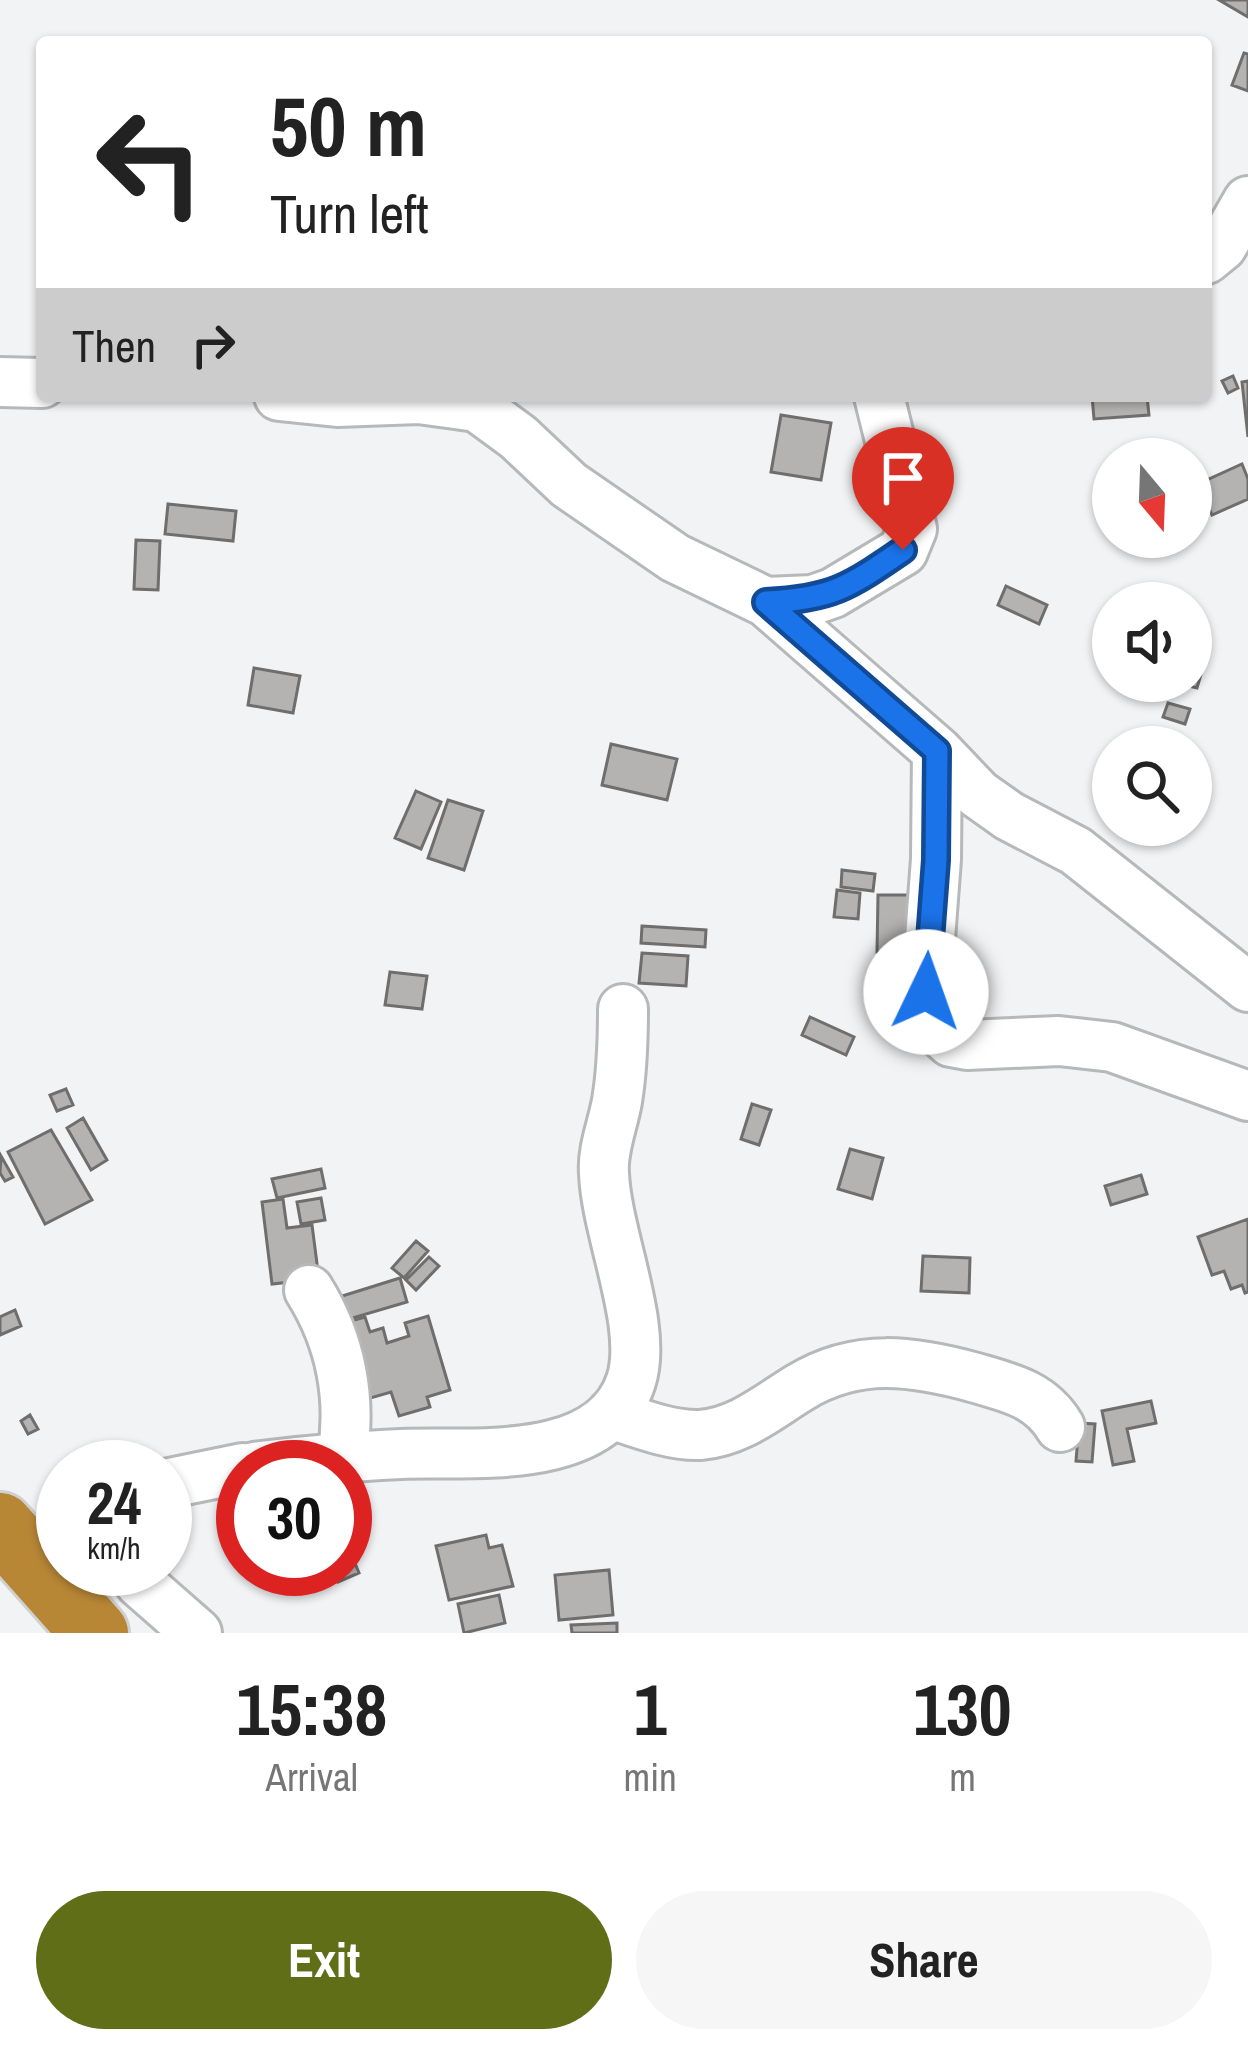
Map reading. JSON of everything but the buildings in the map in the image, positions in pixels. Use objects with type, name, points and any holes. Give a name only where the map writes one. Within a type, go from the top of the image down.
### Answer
[{"type":"highway","points":[[0,1526],[95,1633]]},
{"type":"street","points":[[1212,254],[1222,247],[1248,201]]},
{"type":"street","points":[[0,382],[36,383]]},
{"type":"street","points":[[441,402],[477,407],[518,437],[569,485],[675,558],[766,602],[937,751],[978,794],[1076,851],[1248,986]]},
{"type":"street","points":[[766,602],[813,599],[833,592],[903,550],[912,529],[880,402]]},
{"type":"street","points":[[937,751],[936,860],[926,992],[939,1031],[951,1042],[967,1045],[1059,1041],[1112,1046],[1248,1096]]},
{"type":"street","points":[[372,1456],[515,1452],[575,1437],[611,1414],[631,1381],[634,1334],[608,1223],[603,1167],[618,1098],[622,1009]]},
{"type":"street","points":[[309,1290],[322,1310],[345,1385],[345,1440]]},
{"type":"street","points":[[611,1414],[654,1428],[699,1435],[757,1417],[834,1371],[878,1361],[929,1365],[1014,1388],[1048,1407],[1060,1427]]},
{"type":"street","points":[[155,1596],[196,1633]]},
{"type":"route","points":[[903,550],[833,592],[813,599],[766,602],[937,751],[936,860],[926,992]]}]
